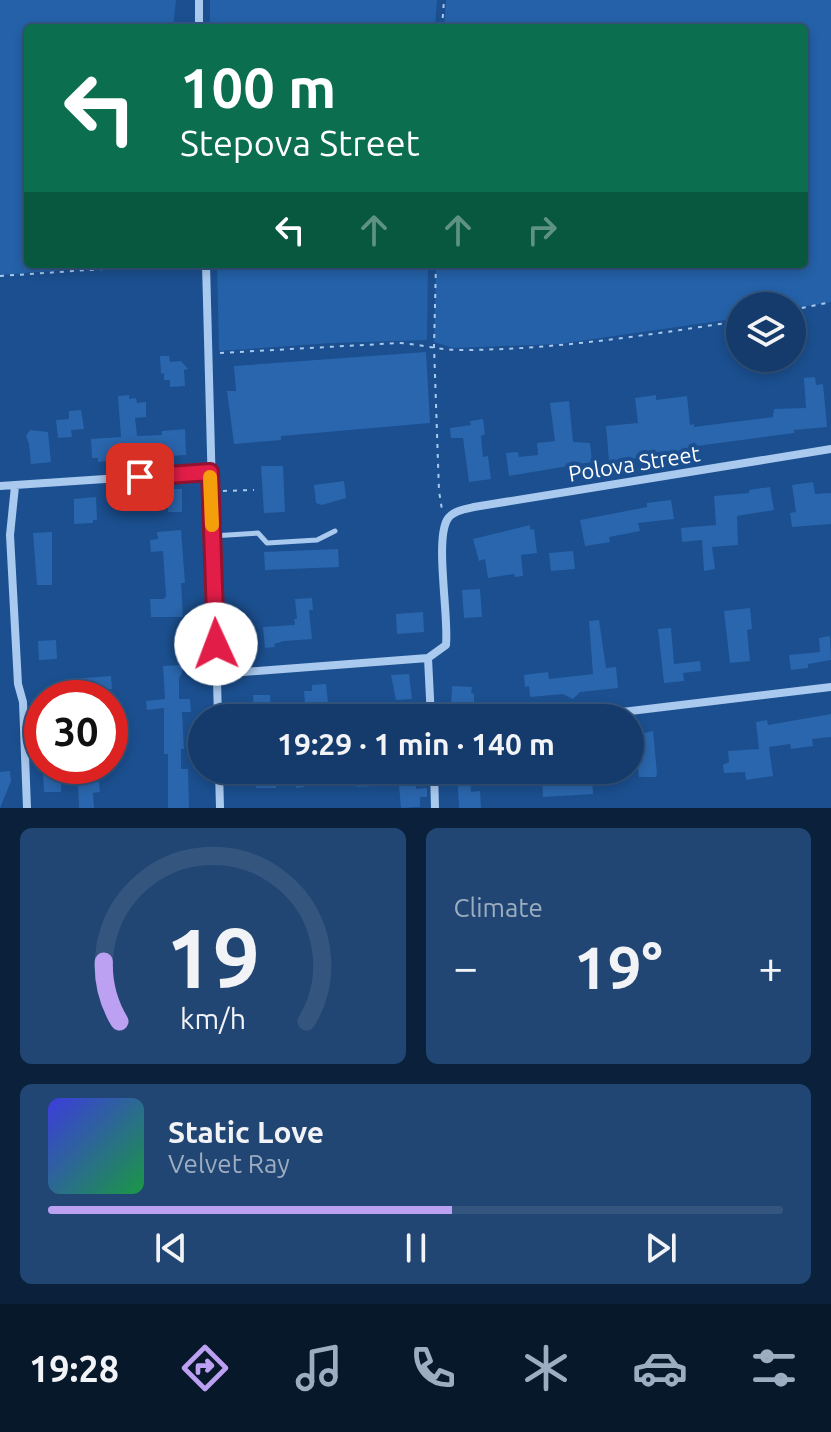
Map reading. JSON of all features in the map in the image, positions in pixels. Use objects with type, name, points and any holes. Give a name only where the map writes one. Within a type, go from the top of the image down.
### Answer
[{"type":"street","points":[[199,0],[199,24]]},
{"type":"street","points":[[206,268],[218,704]]},
{"type":"street","name":"Polova Street","points":[[447,520],[456,512],[474,507],[831,449]]},
{"type":"street","points":[[0,486],[210,472]]},
{"type":"street","points":[[15,486],[10,535],[18,684],[23,702],[26,745],[27,808]]},
{"type":"street","points":[[217,674],[428,658],[446,645],[448,626],[443,544],[447,520]]},
{"type":"street","points":[[428,658],[430,704]]},
{"type":"street","points":[[644,709],[831,687]]},
{"type":"street","points":[[219,784],[220,808]]},
{"type":"street","points":[[434,784],[435,808]]},
{"type":"lane","points":[[212,536],[258,533],[267,543],[317,540],[335,531]]},
{"type":"path","points":[[442,24],[444,0]]},
{"type":"path","points":[[0,276],[119,268]]},
{"type":"path","points":[[436,268],[434,346],[439,491],[447,520]]},
{"type":"path","points":[[806,307],[831,302]]},
{"type":"path","points":[[207,355],[399,343],[460,350],[579,344],[726,323]]},
{"type":"path","points":[[210,491],[254,490]]},
{"type":"shaded area","points":[[0,0],[176,0],[173,24],[24,24],[24,268],[90,268],[0,275]]},
{"type":"shaded area","points":[[210,0],[437,0],[435,24],[210,24]]},
{"type":"shaded area","points":[[446,0],[831,0],[831,302],[806,306],[806,292],[726,292],[726,320],[558,344],[453,348],[434,342],[436,268],[808,268],[808,24],[444,24]]},
{"type":"shaded area","points":[[217,268],[428,268],[427,340],[219,351]]},
{"type":"building","points":[[426,352],[430,423],[281,436],[281,440],[234,444],[227,391],[236,391],[234,366]]},
{"type":"building","points":[[160,356],[169,356],[170,362],[181,361],[188,369],[184,370],[185,386],[170,387],[170,380],[164,380]]},
{"type":"building","points":[[815,377],[816,385],[823,384],[827,427],[697,446],[697,450],[656,452],[656,456],[609,461],[606,426],[638,423],[635,398],[656,395],[656,400],[687,396],[690,425],[694,424],[694,427],[773,417],[774,409],[806,408],[804,378]]},
{"type":"building","points":[[129,395],[129,399],[136,398],[137,403],[146,402],[146,417],[135,418],[137,436],[162,435],[162,431],[185,429],[186,455],[127,459],[127,446],[107,461],[98,462],[98,458],[92,458],[91,439],[121,437],[118,396]]},
{"type":"building","points":[[569,401],[573,442],[590,443],[592,462],[509,476],[506,453],[518,452],[519,457],[538,455],[537,443],[555,441],[550,403]]},
{"type":"building","points":[[81,410],[84,429],[71,430],[72,437],[58,438],[56,420],[69,419],[69,411]]},
{"type":"building","points":[[483,419],[483,457],[488,456],[491,479],[469,482],[463,438],[451,438],[450,428],[471,425],[470,421]]},
{"type":"building","points":[[30,430],[48,432],[51,462],[31,464],[26,436]]},
{"type":"building","points":[[261,466],[283,466],[285,512],[264,513]]},
{"type":"building","points":[[344,481],[346,498],[322,505],[316,503],[314,485]]},
{"type":"building","points":[[813,482],[815,494],[831,493],[831,524],[792,527],[790,513],[796,512],[792,485]]},
{"type":"building","points":[[770,487],[774,510],[737,516],[738,545],[712,547],[715,569],[704,571],[702,540],[682,542],[681,528],[716,525],[714,496],[749,493],[749,490]]},
{"type":"building","points":[[167,489],[182,489],[182,512],[168,512],[168,504],[158,499],[167,496]]},
{"type":"building","points":[[96,497],[97,520],[74,524],[74,499]]},
{"type":"building","points":[[671,500],[674,519],[638,523],[640,531],[609,537],[610,542],[585,546],[580,520]]},
{"type":"building","points":[[530,525],[530,530],[534,529],[537,553],[521,555],[523,576],[515,577],[514,574],[488,578],[485,559],[479,561],[473,539]]},
{"type":"building","points":[[181,530],[185,583],[181,583],[183,617],[151,617],[150,599],[164,599],[166,596],[163,551],[151,552],[150,540],[158,539],[157,532]]},
{"type":"building","points":[[52,532],[52,585],[37,585],[33,533]]},
{"type":"building","points":[[338,549],[339,567],[265,570],[264,552]]},
{"type":"building","points":[[573,551],[575,569],[551,571],[549,553]]},
{"type":"building","points":[[480,589],[482,617],[464,618],[462,590]]},
{"type":"building","points":[[312,598],[313,610],[309,610],[312,639],[284,641],[274,644],[275,647],[265,648],[263,627],[295,625],[295,599]]},
{"type":"building","points":[[750,608],[752,629],[747,630],[750,661],[730,663],[724,611]]},
{"type":"building","points":[[423,612],[424,632],[397,634],[396,614]]},
{"type":"building","points":[[599,620],[606,668],[616,667],[618,688],[580,692],[573,699],[563,694],[530,697],[524,675],[548,672],[549,679],[593,674],[589,621]]},
{"type":"building","points":[[671,628],[674,664],[700,661],[701,671],[683,673],[684,681],[664,683],[658,629]]},
{"type":"building","points":[[830,636],[831,660],[791,670],[789,655],[820,652],[819,638]]},
{"type":"building","points":[[56,640],[57,659],[39,660],[38,641]]},
{"type":"building","points":[[182,665],[179,699],[190,699],[188,712],[182,712],[184,749],[181,749],[181,769],[188,769],[189,808],[168,808],[164,708],[147,710],[146,701],[165,699],[163,666]]},
{"type":"building","points":[[409,674],[412,699],[396,700],[391,675]]},
{"type":"building","points":[[111,676],[111,680],[70,680]]},
{"type":"building","points":[[326,684],[328,702],[305,703],[304,691],[312,691],[312,685]]},
{"type":"building","points":[[452,686],[472,687],[474,704],[451,704]]},
{"type":"building","points":[[253,695],[270,695],[270,704],[253,704]]},
{"type":"building","points":[[831,714],[831,737],[812,739],[813,746],[791,749],[790,744],[769,747],[773,776],[746,780],[745,772],[724,773],[723,765],[729,762],[728,751],[759,749],[756,722],[767,720],[768,725]]},
{"type":"building","points":[[653,731],[656,777],[644,777],[644,733]]},
{"type":"building","points":[[10,771],[11,781],[0,808],[0,772]]},
{"type":"building","points":[[44,784],[61,784],[61,792],[44,792]]},
{"type":"building","points":[[78,784],[99,784],[100,792],[93,793],[94,808],[79,808]]},
{"type":"building","points":[[256,784],[276,784],[276,788],[256,788]]},
{"type":"building","points":[[357,784],[416,784],[416,789],[427,788],[427,797],[420,797],[420,807],[401,808],[399,785],[357,787]]},
{"type":"building","points":[[458,784],[471,784],[471,792],[480,791],[481,808],[459,808]]},
{"type":"building","points":[[542,784],[592,784],[593,794],[543,797]]},
{"type":"slow traffic","points":[[210,477],[212,525]]},
{"type":"route","points":[[140,477],[210,472],[216,644]]}]
